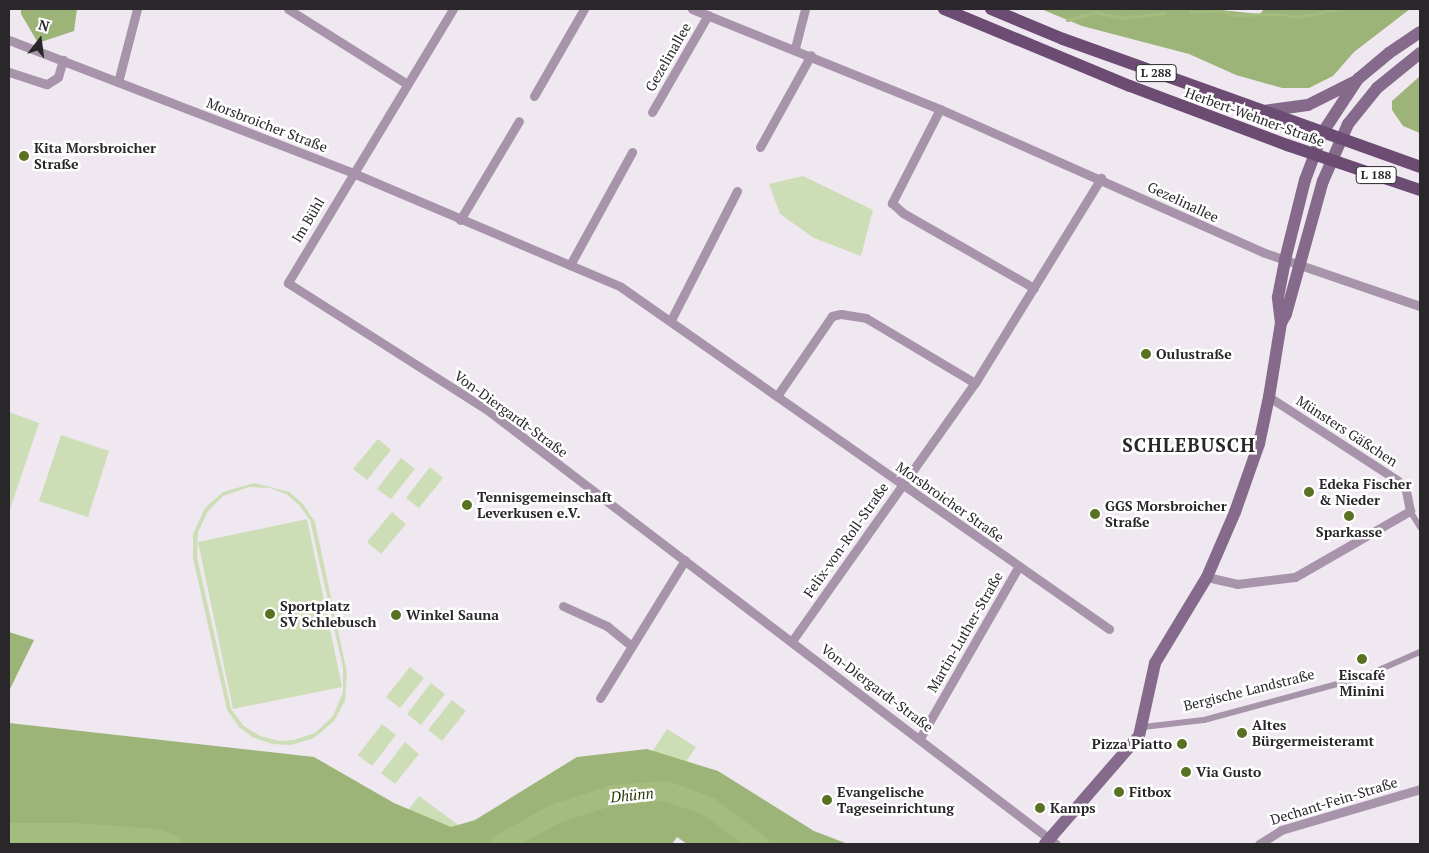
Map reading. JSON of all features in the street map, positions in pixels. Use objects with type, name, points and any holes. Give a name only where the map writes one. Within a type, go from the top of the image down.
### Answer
[{"type":"main road","name":"Herbert-Wehner-Straße","points":[[944,9],[1066,61],[1314,155],[1420,190]]},
{"type":"main road","name":"Herbert-Wehner-Straße","points":[[991,9],[1063,39],[1420,167]]},
{"type":"main road","points":[[1264,111],[1308,105],[1358,79],[1389,53],[1420,32]]},
{"type":"main road","points":[[1050,843],[1122,760],[1143,727],[1156,661],[1207,578],[1256,453],[1280,323],[1300,266],[1331,161],[1341,138],[1357,110],[1377,88],[1420,53]]},
{"type":"main road","points":[[1280,323],[1278,297],[1285,260],[1314,155],[1324,132],[1358,79]]},
{"type":"street","points":[[118,82],[137,9]]},
{"type":"street","points":[[288,9],[407,84]]},
{"type":"street","name":"Im Bühl","points":[[288,283],[453,9]]},
{"type":"street","points":[[534,96],[584,9]]},
{"type":"street","name":"Gezelinallee","points":[[692,9],[795,48],[940,109],[1285,260],[1420,306]]},
{"type":"street","points":[[795,48],[805,9]]},
{"type":"street","name":"Gezelinallee","points":[[652,112],[708,15]]},
{"type":"street","name":"Morsbroicher Straße","points":[[9,40],[353,173],[621,287],[671,320],[901,485],[1108,629]]},
{"type":"street","points":[[760,147],[811,55]]},
{"type":"street","points":[[9,72],[46,84],[58,77],[63,60]]},
{"type":"street","points":[[940,109],[892,203],[903,213],[1034,288]]},
{"type":"street","points":[[460,220],[519,121]]},
{"type":"street","points":[[570,265],[632,152]]},
{"type":"street","name":"Felix-von-Roll-Straße","points":[[792,641],[975,383],[1101,178]]},
{"type":"street","points":[[671,320],[737,190]]},
{"type":"street","name":"Von-Diergardt-Straße","points":[[288,283],[486,409],[920,738],[1050,843]]},
{"type":"street","points":[[777,396],[832,316],[841,314],[866,318],[975,383]]},
{"type":"street","name":"Münsters Gäßchen","points":[[1268,396],[1397,480],[1406,490],[1410,510]]},
{"type":"street","points":[[1207,578],[1237,584],[1268,583],[1295,577],[1410,510],[1420,527]]},
{"type":"street","points":[[600,698],[685,560]]},
{"type":"street","name":"Martin-Luther-Straße","points":[[920,738],[1019,566]]},
{"type":"street","points":[[563,606],[607,626],[632,646]]},
{"type":"street","name":"Bergische Landstraße","points":[[1143,727],[1204,720],[1363,676],[1420,652]]},
{"type":"street","name":"Dechant-Fein-Straße","points":[[1259,844],[1281,830],[1420,789]]},
{"type":"green space","points":[[21,9],[77,9],[74,31],[38,43],[21,14]]},
{"type":"green space","points":[[1041,9],[1209,9],[1260,14],[1264,9],[1410,9],[1354,52],[1333,76],[1309,88],[1282,88],[1236,75],[1189,54],[1082,26]]},
{"type":"green space","points":[[1420,76],[1420,133],[1403,126],[1392,110],[1392,101]]},
{"type":"green space","points":[[803,176],[873,210],[861,256],[814,238],[780,214],[769,184]]},
{"type":"green space","points":[[9,412],[39,423],[9,512]]},
{"type":"green space","points":[[61,435],[109,451],[88,517],[39,501]]},
{"type":"green space","points":[[378,439],[391,450],[367,480],[353,469]]},
{"type":"green space","points":[[401,458],[415,469],[391,499],[377,489]]},
{"type":"green space","points":[[430,467],[443,478],[419,508],[406,498]]},
{"type":"green space","points":[[254,483],[289,492],[303,504],[315,522],[347,673],[345,701],[334,721],[314,738],[291,745],[272,744],[252,737],[239,727],[227,710],[193,558],[193,534],[205,508],[223,492]],"holes":[[[249,487],[270,488],[286,494],[299,505],[310,520],[343,668],[343,692],[333,716],[315,733],[294,740],[280,741],[260,736],[244,726],[231,709],[197,557],[198,532],[208,511],[223,496]]]},
{"type":"green space","points":[[392,512],[406,524],[381,554],[367,542]]},
{"type":"green space","name":"Sportplatz SV Schlebusch","points":[[307,519],[342,687],[233,709],[198,542]]},
{"type":"green space","points":[[9,632],[34,640],[9,691]]},
{"type":"green space","points":[[410,667],[424,678],[400,708],[386,697]]},
{"type":"green space","points":[[431,683],[445,694],[421,725],[407,714]]},
{"type":"green space","points":[[452,700],[466,711],[442,741],[428,730]]},
{"type":"green space","points":[[9,723],[314,757],[394,803],[451,827],[475,820],[577,757],[647,749],[718,771],[814,831],[848,844],[687,844],[677,837],[672,844],[9,844]]},
{"type":"green space","points":[[382,724],[396,735],[372,766],[358,755]]},
{"type":"green space","points":[[667,729],[696,747],[685,763],[650,755]]},
{"type":"green space","points":[[405,742],[419,754],[395,784],[381,773]]},
{"type":"green space","points":[[419,796],[461,827],[454,836],[405,814]]},
{"type":"waterway","points":[[1191,12],[1223,11],[1232,15],[1281,14],[1298,17],[1338,9]]},
{"type":"waterway","points":[[1067,20],[1096,12],[1122,18],[1165,13]]},
{"type":"waterway","name":"Dhünn","points":[[501,844],[555,814],[613,795],[665,791],[708,806],[759,844]]},
{"type":"waterway","name":"Dhünn","points":[[9,833],[75,833],[155,839],[171,844]]},
{"type":"place","name":"Kita Morsbroicher Straße","points":[[24,156]]},
{"type":"place","name":"Oulustraße","points":[[1146,354]]},
{"type":"place","name":"Edeka Fischer & Nieder","points":[[1309,492]]},
{"type":"place","name":"Tennisgemeinschaft Leverkusen e.V.","points":[[467,505]]},
{"type":"place","name":"GGS Morsbroicher Straße","points":[[1095,514]]},
{"type":"place","name":"Sparkasse","points":[[1349,516]]},
{"type":"place","name":"Sportplatz SV Schlebusch","points":[[270,614]]},
{"type":"place","name":"Winkel Sauna","points":[[396,615]]},
{"type":"place","name":"Eiscafé Minini","points":[[1362,659]]},
{"type":"place","name":"Altes Bürgermeisteramt","points":[[1242,733]]},
{"type":"place","name":"Pizza Piatto","points":[[1182,744]]},
{"type":"place","name":"Via Gusto","points":[[1186,772]]},
{"type":"place","name":"Fitbox","points":[[1119,792]]},
{"type":"place","name":"Evangelische Tageseinrichtung","points":[[827,800]]},
{"type":"place","name":"Kamps","points":[[1040,808]]},
{"type":"district","name":"SCHLEBUSCH","points":[[1189,445]]}]
